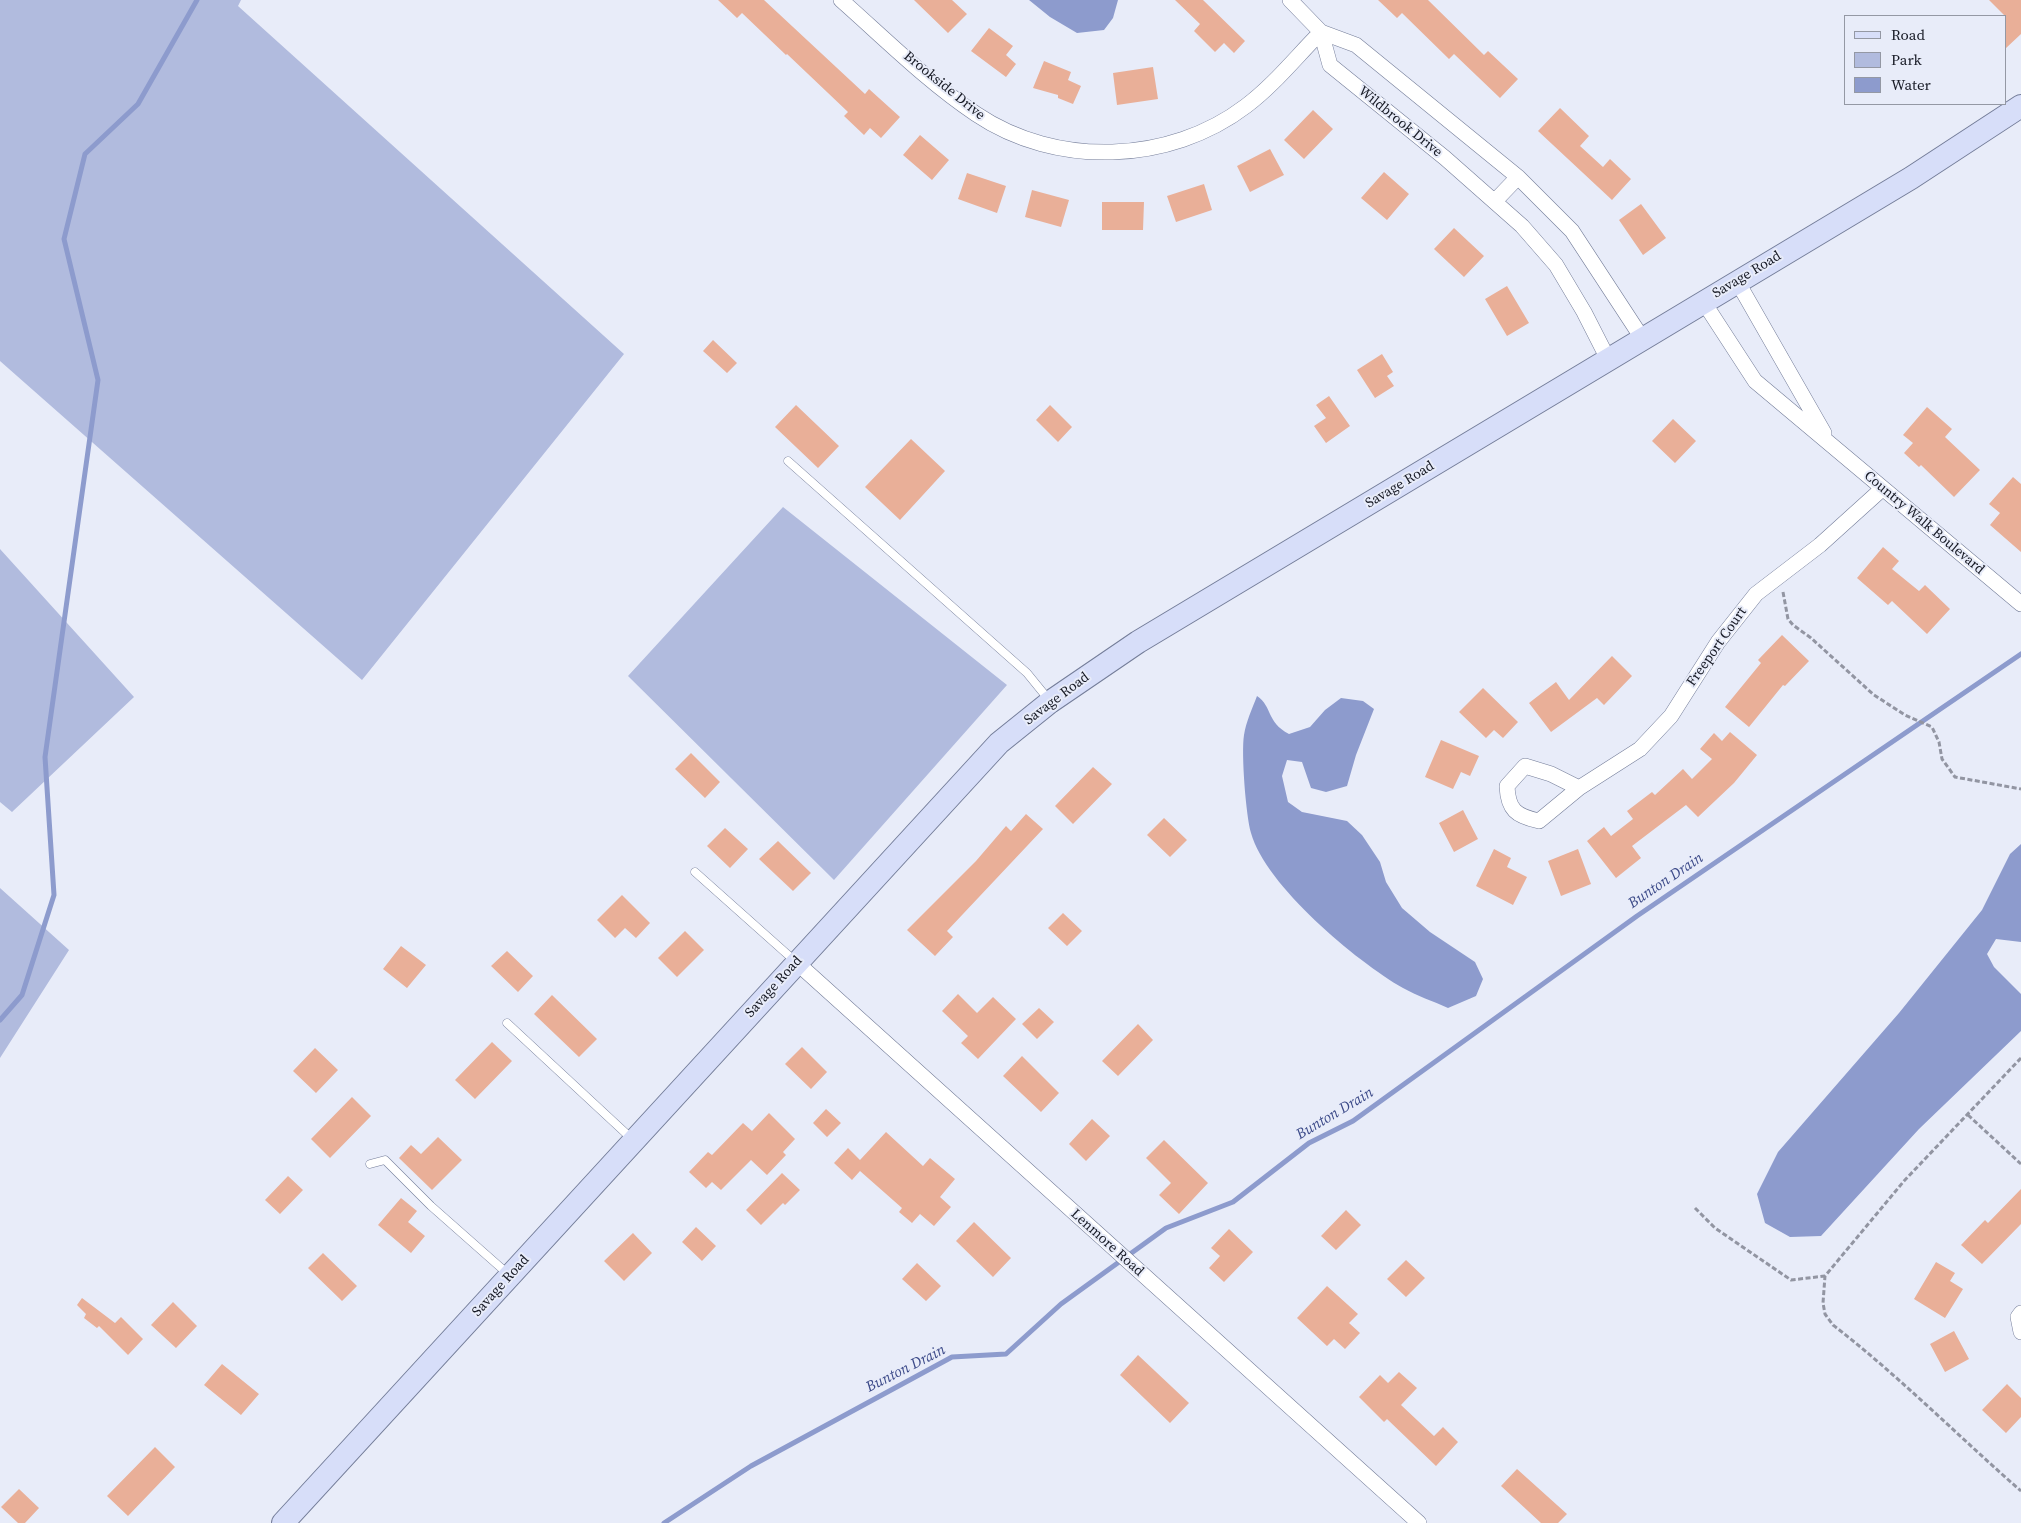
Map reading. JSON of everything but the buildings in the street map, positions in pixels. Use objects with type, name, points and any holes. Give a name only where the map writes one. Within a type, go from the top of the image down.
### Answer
[{"type":"street","name":"Brookside Drive","points":[[840,0],[977,115],[1010,133],[1029,140],[1089,152],[1148,149],[1172,143],[1217,125],[1245,107],[1270,86],[1321,32]]},
{"type":"street","name":"Wildbrook Drive","points":[[1290,0],[1321,32],[1356,45],[1518,177],[1572,231],[1642,338]]},
{"type":"street","name":"Wildbrook Drive","points":[[1321,32],[1330,65],[1496,201],[1522,226],[1556,265],[1584,312],[1608,359]]},
{"type":"street","name":"Savage Road","points":[[283,1523],[999,743],[1050,702],[1138,642],[1911,178],[2021,106]]},
{"type":"street","points":[[1496,201],[1518,177]]},
{"type":"street","name":"Country Walk Boulevard","points":[[1737,281],[1829,440]]},
{"type":"street","name":"Country Walk Boulevard","points":[[1703,302],[1756,381],[1829,440],[1882,489],[2021,604]]},
{"type":"street","name":"Freeport Court","points":[[1579,788],[1551,774],[1525,766],[1507,786],[1508,801],[1520,816],[1539,820],[1579,788],[1640,749],[1671,716],[1718,642],[1756,594],[1820,545],[1882,489]]},
{"type":"street","name":"Lenmore Road","points":[[796,962],[1419,1523]]},
{"type":"street","points":[[2021,1313],[2018,1317],[2021,1332]]},
{"type":"lane","points":[[788,461],[1027,672],[1050,702]]},
{"type":"lane","points":[[696,872],[796,962]]},
{"type":"lane","points":[[507,1024],[634,1140]]},
{"type":"lane","points":[[370,1164],[385,1160],[431,1206],[510,1276]]},
{"type":"path","points":[[1782,588],[1788,619],[1793,625],[1811,638],[1874,695],[1904,716],[1932,727],[1939,742],[1942,759],[1955,777],[2021,789]]},
{"type":"path","points":[[2021,1058],[1904,1181],[1825,1276],[1824,1309],[1825,1314],[1833,1325],[1923,1401],[1953,1432],[2021,1491]]},
{"type":"path","points":[[1968,1115],[2021,1164]]},
{"type":"path","points":[[1695,1208],[1715,1228],[1791,1280],[1825,1276]]},
{"type":"green space","points":[[0,0],[241,0],[238,6],[624,354],[362,680],[0,361]]},
{"type":"green space","points":[[783,507],[1007,685],[834,880],[628,676]]},
{"type":"green space","points":[[0,549],[134,697],[12,812],[0,802]]},
{"type":"green space","points":[[0,888],[69,950],[0,1058]]},
{"type":"water","points":[[1029,0],[1118,0],[1113,18],[1104,30],[1077,33],[1050,17]]},
{"type":"water","points":[[1257,696],[1266,705],[1277,725],[1289,734],[1310,727],[1325,710],[1341,698],[1363,701],[1374,709],[1356,755],[1347,786],[1326,792],[1311,788],[1302,762],[1287,760],[1282,776],[1288,802],[1302,812],[1347,821],[1362,835],[1380,862],[1386,882],[1402,908],[1430,932],[1475,962],[1483,979],[1476,996],[1448,1008],[1403,988],[1338,941],[1293,898],[1274,876],[1260,854],[1251,833],[1246,799],[1243,744],[1248,720]]},
{"type":"water","points":[[2021,844],[2021,942],[1996,939],[1987,954],[1994,967],[2021,994],[2021,1031],[1919,1129],[1821,1236],[1790,1237],[1765,1223],[1757,1194],[1778,1152],[1899,1013],[1982,910],[2010,854]]},
{"type":"waterway","points":[[0,1020],[22,995],[54,895],[45,757],[98,380],[64,239],[85,154],[138,104],[197,0]]},
{"type":"waterway","name":"Bunton Drain","points":[[664,1523],[751,1466],[952,1357],[1006,1354],[1061,1304],[1166,1228],[1233,1202],[1309,1143],[1353,1121],[1637,916],[2021,654]]}]
